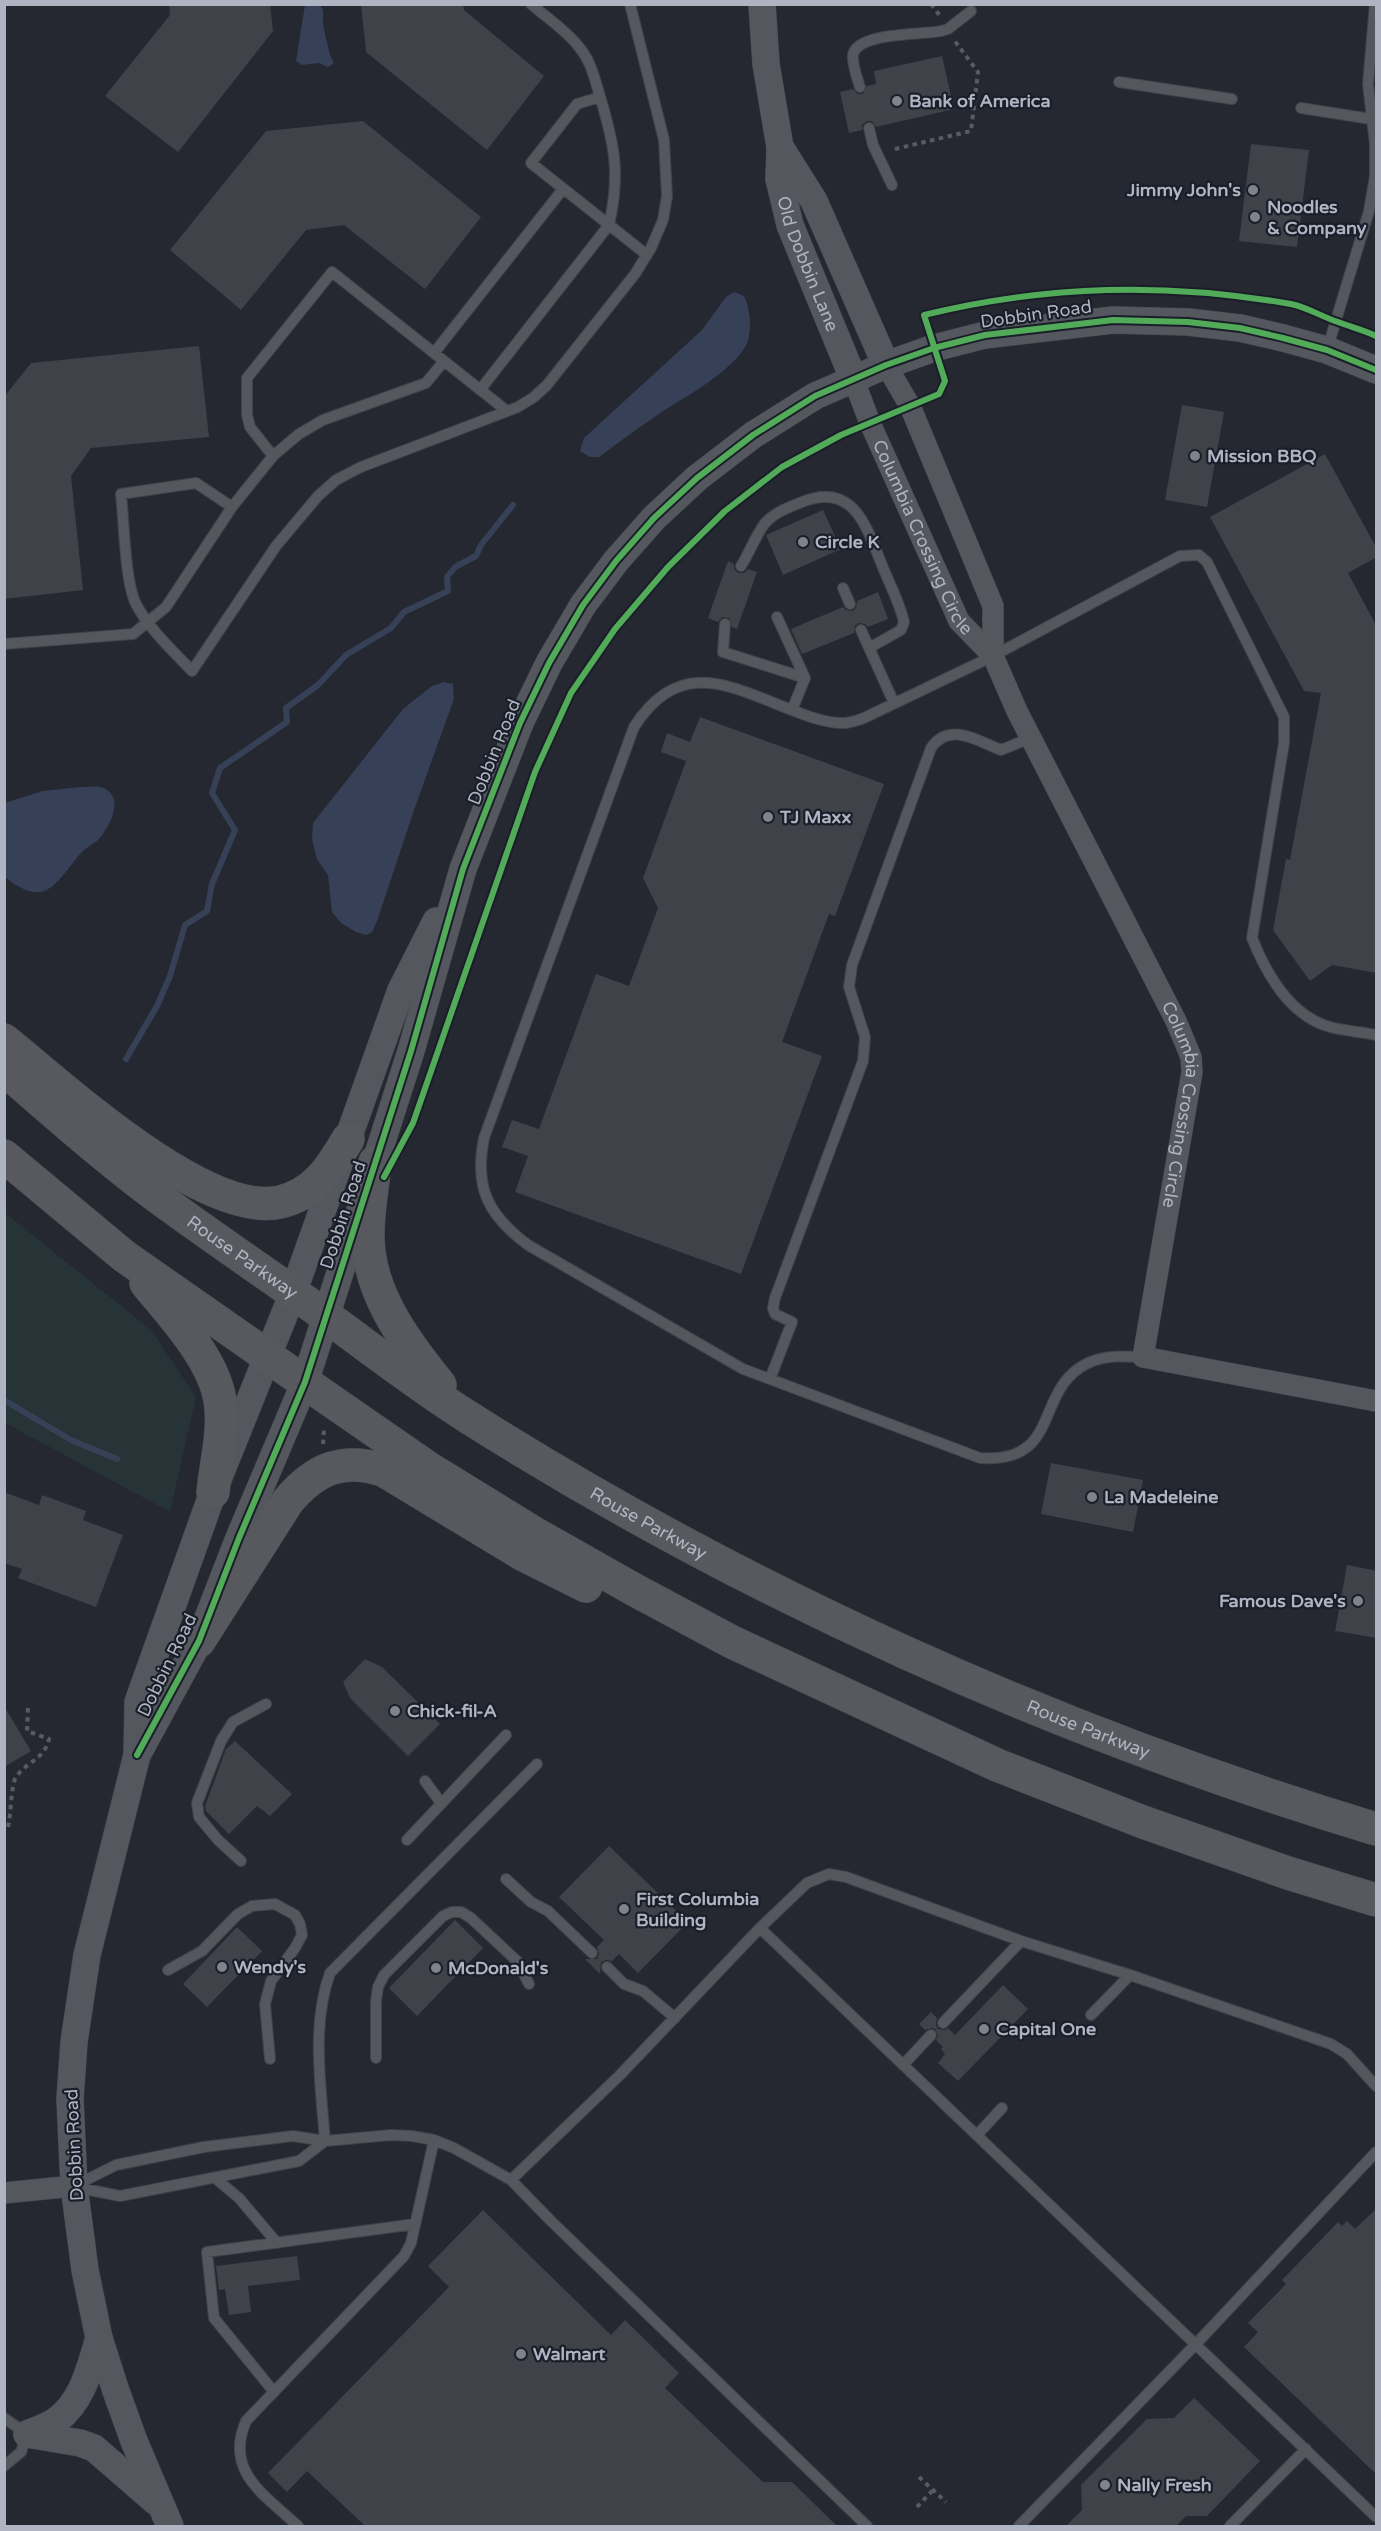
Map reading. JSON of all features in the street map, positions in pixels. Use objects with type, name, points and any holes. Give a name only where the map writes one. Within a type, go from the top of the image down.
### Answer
[{"type":"main road","points":[[4,1040],[115,1129],[171,1168],[231,1198],[258,1203],[278,1202],[294,1197],[313,1187],[329,1170],[348,1139]]},
{"type":"main road","name":"Rouse Parkway","points":[[4,1069],[51,1111],[166,1203],[464,1414],[567,1478],[663,1532],[762,1583],[1019,1702],[1161,1758],[1304,1807],[1377,1829]]},
{"type":"main road","points":[[4,1156],[124,1256],[430,1469],[534,1533],[732,1642],[997,1765]]},
{"type":"main road","points":[[375,1162],[368,1233],[375,1281],[402,1334],[464,1414]]},
{"type":"main road","points":[[124,1256],[181,1327],[214,1380],[220,1400],[221,1422],[213,1492]]},
{"type":"main road","points":[[199,1641],[288,1501],[301,1485],[330,1468],[367,1465],[383,1470],[522,1554],[625,1606],[857,1710],[1143,1822],[1288,1873],[1377,1900]]},
{"type":"street","name":"Old Dobbin Lane","points":[[762,4],[766,64],[780,147],[778,179],[790,225],[853,378]]},
{"type":"street","name":"Old Dobbin Lane","points":[[780,147],[814,201],[886,365]]},
{"type":"street","name":"Dobbin Road","points":[[137,1755],[199,1641],[238,1538],[305,1382],[411,1051],[463,869],[520,723],[544,673],[583,605],[616,561],[663,510],[697,478],[753,435],[815,396],[886,365],[934,348],[985,335],[1113,320],[1188,322],[1240,328],[1327,350],[1377,370]]},
{"type":"street","name":"Columbia Crossing Circle","points":[[886,365],[910,406],[993,606],[993,656]]},
{"type":"street","name":"Columbia Crossing Circle","points":[[853,378],[870,423],[959,621],[993,656],[1030,738],[1176,1021],[1191,1057],[1192,1072],[1143,1358]]},
{"type":"street","name":"Dobbin Road","points":[[165,2516],[120,2401],[99,2338],[85,2270],[74,2187],[70,2099],[87,1955],[137,1755],[138,1702],[213,1492],[294,1293],[400,990],[463,869]]},
{"type":"street","points":[[1143,1358],[1377,1401]]},
{"type":"street","points":[[4,2193],[74,2187]]},
{"type":"street","points":[[27,2434],[57,2421],[70,2408],[82,2391],[99,2338]]},
{"type":"street","points":[[27,2434],[80,2443],[94,2448],[165,2516]]},
{"type":"lane","points":[[480,390],[609,225],[614,204],[616,172],[613,142],[590,62],[567,34],[531,4]]},
{"type":"lane","points":[[232,507],[196,483],[121,494],[130,586],[136,604],[192,671],[276,546],[318,496],[336,480],[361,467],[507,411],[534,397],[547,385],[635,274],[647,255],[663,220],[668,196],[668,171],[664,140],[630,4]]},
{"type":"lane","points":[[1327,350],[1369,211],[1375,176],[1376,159],[1368,76],[1375,4]]},
{"type":"lane","points":[[860,87],[853,54],[858,46],[868,39],[948,29],[971,11]]},
{"type":"lane","points":[[1119,82],[1232,99]]},
{"type":"lane","points":[[600,97],[577,104],[531,163],[647,255]]},
{"type":"lane","points":[[1301,108],[1371,118]]},
{"type":"lane","points":[[869,129],[873,145],[892,185]]},
{"type":"lane","points":[[434,353],[563,189]]},
{"type":"lane","points":[[273,456],[250,427],[247,415],[247,378],[332,272],[507,411]]},
{"type":"lane","points":[[4,644],[133,634],[166,607],[232,507],[273,456],[299,435],[323,420],[426,383],[444,361]]},
{"type":"lane","points":[[741,566],[765,524],[781,510],[823,497],[838,499],[851,506],[864,520],[904,622],[900,630],[869,648]]},
{"type":"lane","points":[[1143,1358],[1103,1358],[1076,1370],[1058,1391],[1044,1426],[1035,1441],[1024,1450],[1011,1456],[995,1459],[980,1458],[743,1369],[528,1245],[509,1231],[485,1198],[480,1178],[480,1158],[484,1138],[634,728],[645,710],[657,698],[702,681],[732,687],[811,717],[847,723],[864,718],[993,656],[1180,556],[1199,555],[1208,562],[1279,705],[1285,729],[1252,938],[1261,962],[1279,988],[1291,1003],[1309,1018],[1328,1026],[1377,1035]]},
{"type":"lane","points":[[843,588],[850,604]]},
{"type":"lane","points":[[777,617],[805,678],[792,710]]},
{"type":"lane","points":[[725,624],[723,652],[805,678]]},
{"type":"lane","points":[[861,630],[894,704]]},
{"type":"lane","points":[[770,1379],[792,1322],[775,1314],[773,1308],[775,1298],[863,1061],[863,1030],[849,987],[852,965],[931,748],[936,740],[950,734],[961,734],[1001,750],[1030,738]]},
{"type":"lane","points":[[241,1861],[218,1840],[199,1817],[197,1803],[221,1741],[233,1722],[266,1704]]},
{"type":"lane","points":[[407,1840],[506,1735]]},
{"type":"lane","points":[[324,2141],[320,2058],[321,2005],[330,1973],[537,1764]]},
{"type":"lane","points":[[425,1781],[441,1803]]},
{"type":"lane","points":[[512,2180],[620,2076],[760,1928],[807,1883],[829,1874],[846,1877],[1021,1941],[1130,1975],[1331,2044],[1347,2054],[1377,2086]]},
{"type":"lane","points":[[506,1879],[531,1902],[548,1911],[591,1953]]},
{"type":"lane","points":[[168,1970],[202,1951],[238,1914],[252,1906],[275,1904],[295,1915],[302,1935],[271,1981],[265,2004],[270,2060]]},
{"type":"lane","points":[[376,2058],[378,1987],[384,1975],[442,1916],[452,1912],[461,1912],[471,1918],[518,1962],[530,1984]]},
{"type":"lane","points":[[760,1928],[1377,2517]]},
{"type":"lane","points":[[943,2023],[1021,1941]]},
{"type":"lane","points":[[607,1967],[624,1984],[643,1991],[675,2018]]},
{"type":"lane","points":[[1091,2015],[1130,1975]]},
{"type":"lane","points":[[903,2065],[931,2036]]},
{"type":"lane","points":[[977,2135],[1002,2108]]},
{"type":"lane","points":[[74,2187],[116,2164],[204,2147],[293,2136],[324,2141],[391,2135],[434,2140],[454,2148],[512,2180],[558,2228],[867,2526]]},
{"type":"lane","points":[[298,2526],[251,2482],[240,2460],[240,2436],[246,2421],[404,2256],[411,2243],[434,2140]]},
{"type":"lane","points":[[74,2187],[120,2196],[299,2161],[324,2141]]},
{"type":"lane","points":[[1019,2526],[1196,2344],[1377,2152]]},
{"type":"lane","points":[[215,2178],[239,2198],[278,2242]]},
{"type":"lane","points":[[274,2392],[214,2318],[207,2252],[415,2224]]},
{"type":"lane","points":[[4,2418],[27,2434],[21,2452],[4,2466]]},
{"type":"lane","points":[[1230,2526],[1306,2449]]},
{"type":"path","points":[[932,4],[943,20]]},
{"type":"path","points":[[896,149],[971,130],[978,72],[952,38]]},
{"type":"path","points":[[8,1827],[13,1806],[12,1787],[16,1777],[47,1751],[50,1739],[27,1731],[28,1708]]},
{"type":"path","points":[[919,2477],[946,2502]]},
{"type":"path","points":[[917,2506],[933,2490]]},
{"type":"shaded area","points":[[5,1213],[151,1330],[196,1397],[170,1512],[5,1423]]},
{"type":"water","points":[[305,5],[320,5],[323,10],[323,25],[334,63],[328,67],[319,63],[302,65],[296,61]]},
{"type":"water","points":[[734,292],[744,296],[750,323],[747,344],[735,360],[703,386],[599,457],[590,457],[580,451],[584,438],[702,330],[726,297]]},
{"type":"water","points":[[444,682],[453,684],[454,699],[377,921],[372,932],[366,935],[356,932],[341,923],[332,912],[328,875],[317,859],[312,839],[313,823],[403,709],[432,686]]},
{"type":"water","points":[[100,787],[113,796],[114,811],[107,827],[98,840],[82,852],[52,887],[36,892],[17,886],[5,877],[5,803],[43,791]]},
{"type":"building","points":[[169,4],[270,4],[273,31],[178,152],[105,96],[170,15]]},
{"type":"building","points":[[361,4],[463,4],[464,10],[544,76],[487,150],[366,52]]},
{"type":"building","name":"Bank of America","points":[[942,56],[954,109],[876,127],[872,121],[867,121],[862,125],[862,130],[849,133],[840,92],[853,89],[858,94],[863,94],[867,86],[876,84],[874,71]]},
{"type":"building","points":[[363,121],[481,217],[425,289],[344,225],[306,230],[241,310],[170,250],[266,131]]},
{"type":"building","points":[[1251,144],[1309,150],[1297,247],[1239,241]]},
{"type":"building","points":[[199,346],[209,437],[91,448],[71,476],[83,590],[4,599],[4,397],[31,363]]},
{"type":"building","name":"Mission BBQ","points":[[1182,405],[1224,412],[1207,507],[1165,500]]},
{"type":"building","points":[[1325,454],[1377,549],[1377,557],[1348,573],[1377,627],[1377,973],[1332,965],[1310,981],[1273,930],[1286,859],[1290,860],[1321,693],[1304,691],[1210,517]]},
{"type":"building","name":"Circle K","points":[[823,510],[841,549],[783,575],[766,535]]},
{"type":"building","points":[[728,561],[734,564],[734,569],[738,573],[744,573],[748,569],[757,572],[737,629],[732,627],[729,618],[722,617],[718,622],[708,618]]},
{"type":"building","points":[[878,592],[888,619],[868,627],[858,623],[854,633],[802,654],[791,629],[843,607],[852,611],[856,608],[857,601]]},
{"type":"building","points":[[700,717],[884,784],[835,916],[829,914],[782,1042],[822,1056],[741,1274],[515,1192],[528,1156],[502,1147],[512,1120],[539,1129],[596,974],[629,986],[658,908],[643,878],[686,761],[661,752],[667,733],[690,742]]},
{"type":"building","name":"La Madeleine","points":[[1051,1463],[1143,1480],[1133,1532],[1041,1514]]},
{"type":"building","points":[[4,1492],[39,1505],[42,1495],[86,1511],[83,1520],[123,1535],[96,1607],[18,1578],[22,1569],[4,1563]]},
{"type":"building","name":"Famous Dave's","points":[[1347,1565],[1377,1571],[1377,1638],[1335,1631]]},
{"type":"building","name":"Chick-fil-A","points":[[365,1659],[382,1667],[440,1724],[408,1756],[350,1698],[343,1682]]},
{"type":"building","points":[[4,1706],[31,1751],[4,1767]]},
{"type":"building","points":[[235,1741],[292,1794],[270,1816],[257,1806],[229,1834],[206,1811],[205,1806],[226,1749]]},
{"type":"building","name":"First Columbia Building","points":[[609,1846],[688,1922],[638,1973],[619,1954],[612,1961],[601,1962],[600,1974],[585,1959],[597,1959],[599,1954],[597,1947],[604,1940],[559,1897]]},
{"type":"building","name":"McDonald's","points":[[455,1920],[483,1948],[417,2016],[389,1988]]},
{"type":"building","name":"Wendy's","points":[[237,1927],[262,1951],[207,2007],[183,1984]]},
{"type":"building","name":"Capital One","points":[[1003,1985],[1028,2009],[958,2081],[938,2063],[945,2054],[941,2049],[943,2047],[936,2040],[938,2036],[936,2030],[932,2028],[925,2030],[919,2024],[931,2012],[937,2018],[938,2029],[948,2028],[955,2035]]},
{"type":"building","points":[[1377,2208],[1377,2475],[1244,2347],[1258,2332],[1248,2323],[1286,2284],[1282,2280],[1338,2222],[1342,2226],[1347,2221],[1355,2229]]},
{"type":"building","name":"Walmart","points":[[483,2210],[611,2335],[625,2320],[679,2373],[665,2388],[763,2482],[792,2482],[837,2526],[365,2526],[307,2471],[287,2492],[268,2473],[449,2287],[428,2266]]},
{"type":"building","points":[[297,2256],[300,2280],[248,2286],[251,2312],[229,2315],[225,2289],[219,2290],[216,2266]]},
{"type":"building","points":[[1194,2398],[1260,2461],[1207,2516],[1186,2516],[1176,2526],[1066,2526],[1082,2510],[1081,2485],[1147,2419],[1174,2418]]},
{"type":"waterway","points":[[126,1059],[157,1006],[170,976],[185,925],[207,911],[212,884],[235,830],[212,793],[220,768],[287,722],[286,708],[318,685],[346,655],[391,628],[404,612],[448,591],[447,577],[455,567],[476,556],[481,545],[513,505]]},
{"type":"waterway","points":[[4,1400],[71,1440],[117,1459]]},
{"type":"cycle path","points":[[384,1177],[413,1123],[535,772],[571,693],[615,629],[668,567],[725,511],[782,467],[841,435],[939,394],[945,381],[924,315],[970,305],[1061,293],[1107,290],[1198,292],[1291,304],[1376,336]]},
{"type":"cycle path","points":[[137,1755],[199,1641],[239,1538],[305,1382],[411,1051],[463,869],[520,723],[549,663],[583,605],[616,561],[654,518],[697,478],[753,435],[815,396],[886,365],[934,348],[985,335],[1113,320],[1188,322],[1240,328],[1283,338],[1327,350],[1376,370]]},
{"type":"place","name":"Bank of America","points":[[897,101]]},
{"type":"place","name":"Jimmy John's","points":[[1253,190]]},
{"type":"place","name":"Noodles & Company","points":[[1255,217]]},
{"type":"place","name":"Mission BBQ","points":[[1195,456]]},
{"type":"place","name":"Circle K","points":[[803,542]]},
{"type":"place","name":"TJ Maxx","points":[[768,817]]},
{"type":"place","name":"La Madeleine","points":[[1092,1497]]},
{"type":"place","name":"Famous Dave's","points":[[1358,1601]]},
{"type":"place","name":"Chick-fil-A","points":[[395,1711]]},
{"type":"place","name":"First Columbia Building","points":[[624,1909]]},
{"type":"place","name":"Wendy's","points":[[222,1967]]},
{"type":"place","name":"McDonald's","points":[[436,1968]]},
{"type":"place","name":"Capital One","points":[[984,2029]]},
{"type":"place","name":"Walmart","points":[[521,2354]]},
{"type":"place","name":"Nally Fresh","points":[[1105,2485]]}]
